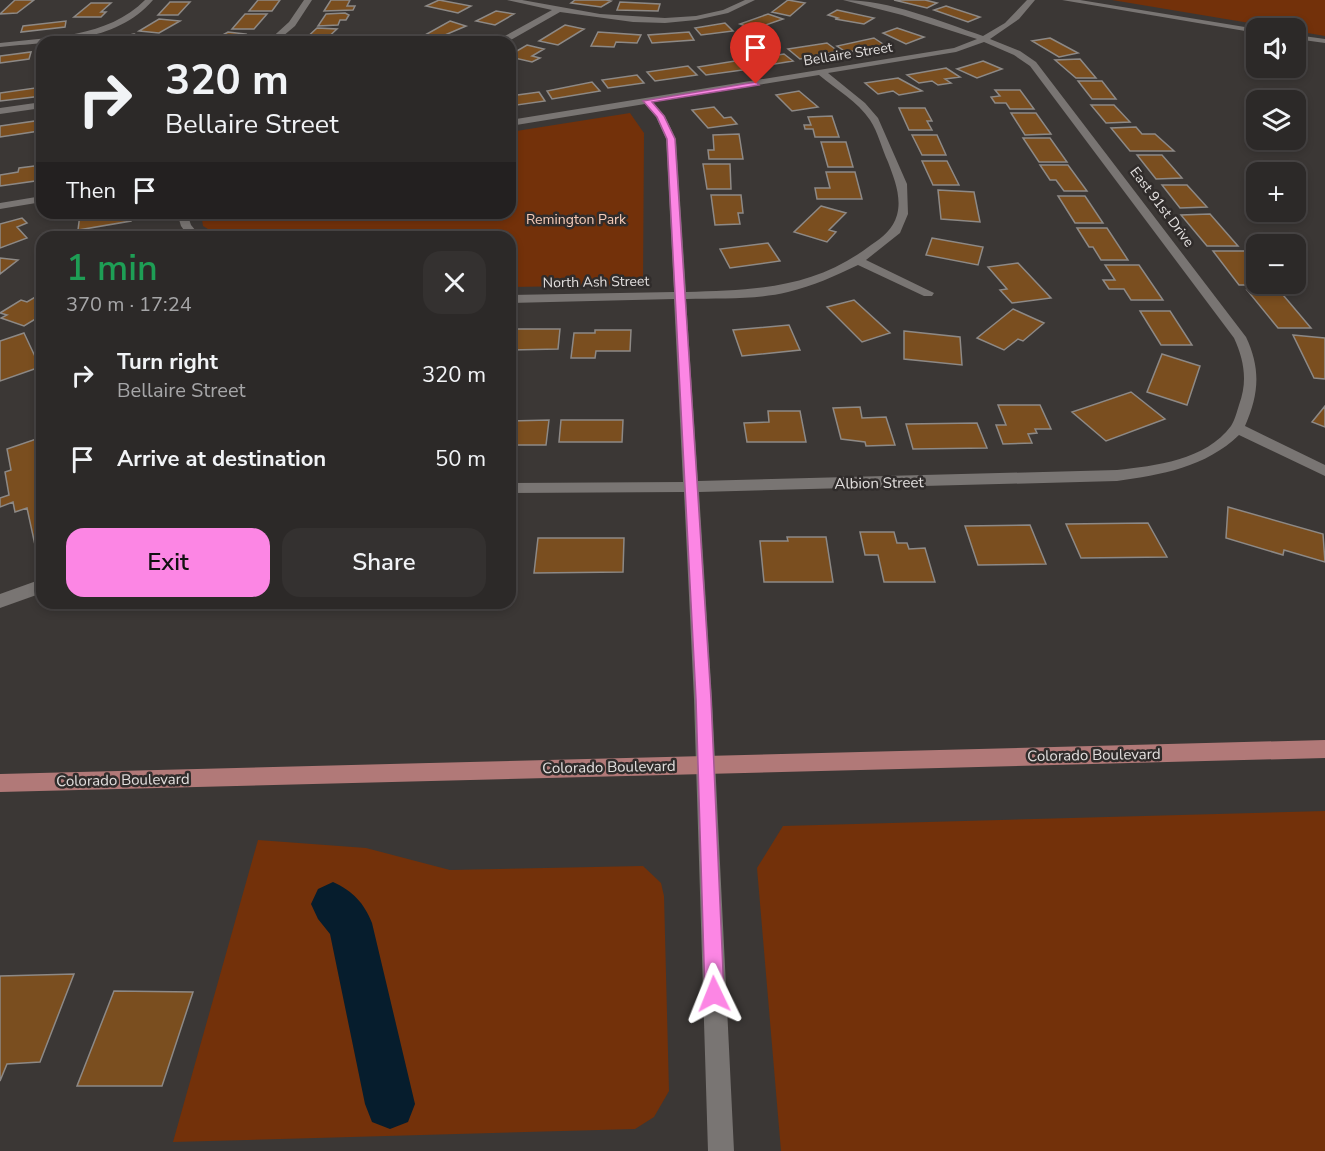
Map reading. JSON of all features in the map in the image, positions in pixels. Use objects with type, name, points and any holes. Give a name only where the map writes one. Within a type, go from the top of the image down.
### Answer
[{"type":"main road","name":"Colorado Boulevard","points":[[0,783],[1325,749]]},
{"type":"street","points":[[66,36],[104,28],[129,18],[149,0]]},
{"type":"street","points":[[278,36],[292,24],[308,0]]},
{"type":"street","points":[[511,0],[603,18],[653,20],[724,11],[740,7],[751,0]]},
{"type":"street","name":"East 91st Drive","points":[[847,0],[885,7],[984,39],[1015,51],[1033,64],[1240,337],[1248,353],[1252,380],[1249,398],[1237,428]]},
{"type":"street","name":"Bellaire Street","points":[[516,122],[948,52],[984,39],[1020,16],[1031,0]]},
{"type":"street","points":[[1066,0],[1246,29]]},
{"type":"street","points":[[511,36],[558,10]]},
{"type":"street","points":[[1306,39],[1325,42]]},
{"type":"street","points":[[0,45],[36,40]]},
{"type":"street","name":"North Ash Street","points":[[516,299],[750,294],[786,289],[819,279],[858,261],[894,233],[903,214],[904,194],[875,120],[862,105],[822,73]]},
{"type":"street","points":[[647,101],[660,116],[671,139],[705,765],[720,1151]]},
{"type":"street","points":[[0,111],[36,106]]},
{"type":"street","points":[[0,206],[36,200]]},
{"type":"street","points":[[858,261],[928,293]]},
{"type":"street","points":[[1237,428],[1325,471]]},
{"type":"street","name":"Albion Street","points":[[516,488],[691,487],[1099,477],[1134,474],[1202,456],[1237,428]]},
{"type":"street","points":[[0,601],[36,588]]},
{"type":"green space","points":[[1112,0],[1325,0],[1325,36],[1306,33],[1306,18],[1246,18],[1246,22]]},
{"type":"green space","name":"Remington Park","points":[[630,113],[644,133],[643,285],[516,287],[516,231],[211,231],[203,226],[202,219],[516,219],[516,131]]},
{"type":"green space","points":[[1325,811],[1325,1151],[781,1151],[757,868],[783,826]]},
{"type":"green space","points":[[258,840],[366,848],[450,870],[643,866],[661,883],[664,896],[669,1091],[654,1117],[635,1129],[173,1142]]},
{"type":"building","points":[[15,0],[34,0],[17,13],[0,14]]},
{"type":"building","points":[[258,0],[280,0],[272,11],[249,11]]},
{"type":"building","points":[[331,0],[350,0],[347,6],[355,6],[353,10],[324,11]]},
{"type":"building","points":[[439,0],[471,6],[458,13],[426,6]]},
{"type":"building","points":[[575,0],[611,1],[601,7],[571,3]]},
{"type":"building","points":[[788,0],[805,3],[790,16],[772,12]]},
{"type":"building","points":[[894,0],[925,0],[937,3],[927,8]]},
{"type":"building","points":[[170,2],[190,2],[178,15],[158,15]]},
{"type":"building","points":[[620,2],[660,4],[658,11],[617,10]]},
{"type":"building","points":[[91,3],[111,3],[101,12],[106,12],[101,17],[74,17]]},
{"type":"building","points":[[946,6],[980,17],[968,22],[934,10]]},
{"type":"building","points":[[837,10],[874,18],[864,24],[835,19],[838,18],[828,15]]},
{"type":"building","points":[[496,11],[514,14],[495,25],[476,21]]},
{"type":"building","points":[[345,13],[349,15],[346,20],[340,20],[338,25],[318,26],[326,14]]},
{"type":"building","points":[[245,14],[267,14],[254,29],[232,29]]},
{"type":"building","points":[[768,14],[783,19],[754,29],[740,24]]},
{"type":"building","points":[[159,19],[180,21],[159,33],[139,31]]},
{"type":"building","points":[[66,21],[65,27],[21,32],[23,26]]},
{"type":"building","points":[[450,21],[466,26],[443,36],[425,35]]},
{"type":"building","points":[[725,23],[733,31],[701,35],[695,28]]},
{"type":"building","points":[[565,25],[584,29],[558,45],[539,41]]},
{"type":"building","points":[[317,28],[337,29],[329,36],[308,36]]},
{"type":"building","points":[[897,28],[924,37],[906,44],[883,33]]},
{"type":"building","points":[[228,32],[245,34],[242,36],[221,36]]},
{"type":"building","points":[[598,32],[641,35],[637,43],[616,42],[614,47],[591,46]]},
{"type":"building","points":[[689,32],[694,40],[652,43],[648,35]]},
{"type":"building","points":[[874,38],[886,46],[846,52],[837,46]]},
{"type":"building","points":[[1050,38],[1078,53],[1059,57],[1032,41]]},
{"type":"building","points":[[827,43],[838,51],[800,59],[788,49]]},
{"type":"building","points":[[527,45],[544,49],[532,56],[540,58],[532,62],[516,58],[516,51]]},
{"type":"building","points":[[31,52],[29,59],[0,63],[0,56]]},
{"type":"building","points":[[784,54],[793,61],[755,67],[747,60]]},
{"type":"building","points":[[1080,59],[1096,78],[1076,78],[1055,60]]},
{"type":"building","points":[[741,60],[750,69],[706,75],[698,67]]},
{"type":"building","points":[[983,61],[1002,69],[977,78],[957,69]]},
{"type":"building","points":[[688,66],[697,75],[655,81],[647,72]]},
{"type":"building","points":[[946,68],[960,77],[945,79],[951,83],[938,85],[932,81],[919,83],[907,75]]},
{"type":"building","points":[[637,75],[644,83],[608,88],[602,80]]},
{"type":"building","points":[[898,78],[922,91],[899,95],[893,91],[878,94],[865,83]]},
{"type":"building","points":[[1078,81],[1102,81],[1116,99],[1092,99]]},
{"type":"building","points":[[592,82],[600,91],[552,99],[547,91]]},
{"type":"building","points":[[36,88],[36,97],[0,101],[0,93]]},
{"type":"building","points":[[995,90],[1020,90],[1034,109],[1010,109],[1006,103],[995,103],[991,97],[1000,96]]},
{"type":"building","points":[[799,91],[818,107],[792,111],[776,95]]},
{"type":"building","points":[[539,92],[545,101],[516,105],[516,95]]},
{"type":"building","points":[[1091,105],[1114,105],[1130,122],[1106,123]]},
{"type":"building","points":[[714,107],[724,118],[731,117],[737,124],[708,128],[692,110]]},
{"type":"building","points":[[899,108],[925,108],[932,121],[927,121],[932,130],[909,130]]},
{"type":"building","points":[[1011,113],[1036,113],[1051,134],[1025,135]]},
{"type":"building","points":[[832,116],[839,137],[815,137],[813,129],[805,129],[804,125],[811,125],[808,117]]},
{"type":"building","points":[[36,121],[36,131],[0,137],[0,126]]},
{"type":"building","points":[[1136,127],[1142,134],[1155,134],[1174,151],[1130,151],[1111,128]]},
{"type":"building","points":[[739,134],[743,159],[709,159],[708,150],[714,150],[713,135]]},
{"type":"building","points":[[912,135],[937,135],[946,155],[922,155]]},
{"type":"building","points":[[1023,138],[1050,138],[1067,162],[1039,162]]},
{"type":"building","points":[[821,142],[846,142],[853,167],[828,167]]},
{"type":"building","points":[[1137,155],[1162,155],[1182,178],[1156,179]]},
{"type":"building","points":[[922,161],[947,161],[959,185],[933,185]]},
{"type":"building","points":[[703,164],[730,164],[731,189],[707,189]]},
{"type":"building","points":[[1040,165],[1068,165],[1087,191],[1064,191],[1056,180],[1050,180]]},
{"type":"building","points":[[36,166],[36,181],[0,186],[0,175],[18,172],[19,168]]},
{"type":"building","points":[[826,172],[855,172],[862,199],[817,199],[815,188],[830,188]]},
{"type":"building","points":[[1162,185],[1187,185],[1207,207],[1180,208]]},
{"type":"building","points":[[938,190],[974,192],[980,222],[941,219]]},
{"type":"building","points":[[711,195],[741,195],[743,213],[738,213],[740,224],[715,225]]},
{"type":"building","points":[[1058,196],[1085,196],[1103,223],[1075,223]]},
{"type":"building","points":[[821,206],[846,213],[829,230],[836,232],[827,242],[794,232]]},
{"type":"building","points":[[1210,214],[1238,246],[1207,246],[1181,215]]},
{"type":"building","points":[[22,218],[27,223],[17,227],[27,238],[0,248],[0,224]]},
{"type":"building","points":[[79,219],[131,219],[131,221],[78,230]]},
{"type":"building","points":[[1077,228],[1107,228],[1128,260],[1101,260]]},
{"type":"building","points":[[932,238],[983,247],[978,265],[926,255]]},
{"type":"building","points":[[768,243],[780,261],[730,268],[720,249]]},
{"type":"building","points":[[1213,251],[1246,252],[1246,285],[1239,285]]},
{"type":"building","points":[[0,258],[18,260],[0,274]]},
{"type":"building","points":[[1018,263],[1051,298],[1012,303],[1000,290],[1007,289],[988,267]]},
{"type":"building","points":[[1105,265],[1139,265],[1163,300],[1131,300],[1124,289],[1109,289],[1103,280],[1115,280]]},
{"type":"building","points":[[1250,294],[1282,294],[1311,328],[1278,328]]},
{"type":"building","points":[[36,297],[36,319],[24,326],[1,318],[7,315],[0,313],[21,300],[27,302]]},
{"type":"building","points":[[854,300],[890,333],[862,342],[827,307]]},
{"type":"building","points":[[1013,309],[1044,323],[1023,341],[1018,339],[1004,350],[977,338]]},
{"type":"building","points":[[1140,311],[1170,311],[1192,345],[1161,345]]},
{"type":"building","points":[[789,325],[800,350],[742,356],[733,330]]},
{"type":"building","points":[[516,329],[560,329],[558,349],[516,350]]},
{"type":"building","points":[[595,330],[631,330],[630,351],[596,351],[595,358],[571,358],[574,333],[595,333]]},
{"type":"building","points":[[904,331],[960,337],[962,365],[904,359]]},
{"type":"building","points":[[24,333],[36,358],[36,368],[0,381],[0,341]]},
{"type":"building","points":[[1293,335],[1325,338],[1325,379],[1314,378]]},
{"type":"building","points":[[1162,354],[1200,366],[1187,405],[1147,392]]},
{"type":"building","points":[[1131,392],[1165,419],[1106,441],[1072,412]]},
{"type":"building","points":[[998,405],[1040,405],[1051,429],[1035,429],[1037,433],[1028,434],[1032,443],[1003,444],[996,425],[1006,425]]},
{"type":"building","points":[[1325,406],[1325,427],[1312,422]]},
{"type":"building","points":[[860,407],[862,418],[886,417],[895,445],[866,446],[865,442],[841,439],[833,408]]},
{"type":"building","points":[[768,411],[800,411],[806,442],[747,442],[744,423],[769,422]]},
{"type":"building","points":[[549,420],[546,445],[516,445],[516,421]]},
{"type":"building","points":[[561,420],[623,420],[622,442],[559,442]]},
{"type":"building","points":[[977,423],[987,448],[913,449],[906,424]]},
{"type":"building","points":[[36,439],[35,545],[27,508],[15,512],[13,502],[0,507],[0,498],[9,495],[5,472],[11,470],[7,449]]},
{"type":"building","points":[[1228,507],[1323,534],[1325,562],[1284,550],[1283,555],[1226,538]]},
{"type":"building","points":[[1148,523],[1167,557],[1081,558],[1066,524]]},
{"type":"building","points":[[1030,525],[1046,564],[978,565],[965,526]]},
{"type":"building","points":[[860,532],[894,532],[897,543],[907,543],[909,549],[925,548],[935,582],[884,582],[878,555],[865,555]]},
{"type":"building","points":[[787,537],[826,537],[833,582],[764,582],[760,541],[788,541]]},
{"type":"building","points":[[538,538],[624,538],[623,572],[534,573]]},
{"type":"building","points":[[74,974],[40,1062],[7,1064],[0,1081],[0,976]]},
{"type":"building","points":[[114,991],[193,992],[162,1086],[77,1086]]},
{"type":"waterway","points":[[333,904],[350,923],[390,1104]]},
{"type":"route","points":[[714,994],[703,699],[671,139],[668,128],[647,101],[756,84]]}]
